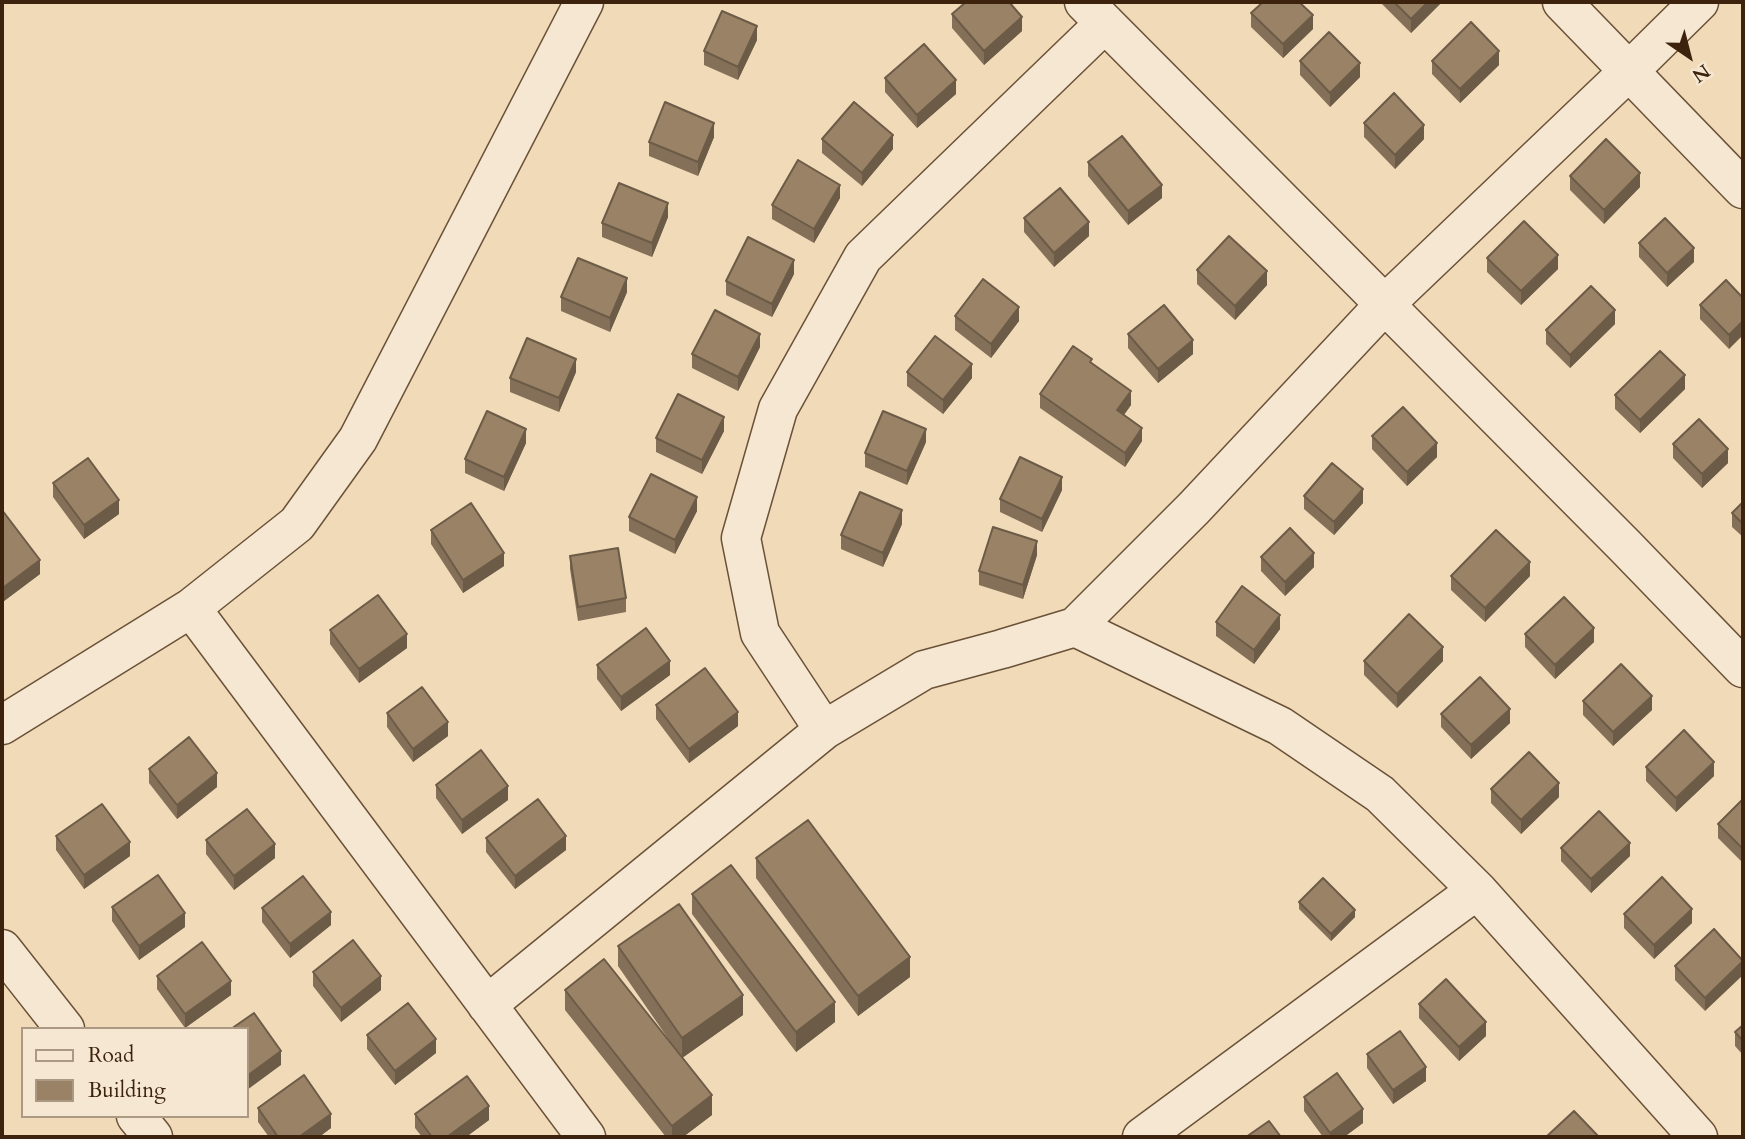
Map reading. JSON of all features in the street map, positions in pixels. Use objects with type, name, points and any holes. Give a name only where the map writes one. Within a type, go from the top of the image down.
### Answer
[{"type":"street","points":[[2,725],[191,608],[297,524],[358,439],[584,2]]},
{"type":"street","points":[[1562,2],[1743,189]]},
{"type":"street","points":[[487,1005],[824,730],[924,670],[1075,627],[1194,508],[1385,304],[1699,2]]},
{"type":"street","points":[[824,730],[760,633],[741,538],[778,409],[863,257],[1094,12],[1743,667]]},
{"type":"street","points":[[191,608],[586,1137]]},
{"type":"street","points":[[1075,627],[1280,726],[1380,793],[1477,890],[1698,1137]]},
{"type":"street","points":[[1142,1137],[1477,890]]},
{"type":"street","points":[[2,949],[63,1027]]},
{"type":"street","points":[[138,1118],[153,1137]]},
{"type":"building","points":[[966,2],[1009,2],[1022,17],[984,51],[952,14]]},
{"type":"building","points":[[1263,2],[1299,2],[1313,15],[1283,44],[1251,13]]},
{"type":"building","points":[[1394,2],[1428,2],[1411,19]]},
{"type":"building","points":[[722,11],[757,26],[738,67],[704,51]]},
{"type":"building","points":[[1471,22],[1499,51],[1460,89],[1432,61]]},
{"type":"building","points":[[1329,32],[1360,63],[1330,93],[1300,61]]},
{"type":"building","points":[[924,44],[956,80],[917,115],[885,78]]},
{"type":"building","points":[[1394,93],[1424,125],[1395,155],[1364,123]]},
{"type":"building","points":[[665,102],[714,123],[698,162],[649,142]]},
{"type":"building","points":[[854,102],[893,135],[862,173],[822,139]]},
{"type":"building","points":[[1122,136],[1162,185],[1128,211],[1088,162]]},
{"type":"building","points":[[1606,139],[1640,173],[1604,210],[1570,176]]},
{"type":"building","points":[[798,160],[840,185],[814,229],[772,205]]},
{"type":"building","points":[[619,183],[668,203],[652,243],[602,223]]},
{"type":"building","points":[[1060,188],[1089,222],[1054,253],[1024,218]]},
{"type":"building","points":[[1665,218],[1694,248],[1667,273],[1639,243]]},
{"type":"building","points":[[1524,221],[1558,255],[1521,291],[1487,258]]},
{"type":"building","points":[[1229,236],[1267,271],[1235,306],[1197,270]]},
{"type":"building","points":[[748,237],[794,260],[772,304],[726,281]]},
{"type":"building","points":[[578,258],[627,278],[610,318],[561,297]]},
{"type":"building","points":[[983,279],[1019,307],[991,344],[955,316]]},
{"type":"building","points":[[1726,280],[1743,298],[1743,321],[1729,335],[1700,305]]},
{"type":"building","points":[[1591,286],[1615,310],[1570,355],[1546,330]]},
{"type":"building","points":[[1164,305],[1193,340],[1158,369],[1128,334]]},
{"type":"building","points":[[715,310],[760,334],[738,377],[692,354]]},
{"type":"building","points":[[935,336],[972,364],[943,400],[907,372]]},
{"type":"building","points":[[527,338],[576,359],[559,398],[510,378]]},
{"type":"building","points":[[1073,346],[1092,359],[1090,362],[1131,391],[1117,410],[1142,428],[1125,453],[1040,394]]},
{"type":"building","points":[[1660,351],[1685,375],[1640,420],[1615,395]]},
{"type":"building","points":[[678,394],[724,417],[702,460],[656,438]]},
{"type":"building","points":[[1403,407],[1437,443],[1407,472],[1372,436]]},
{"type":"building","points":[[487,411],[526,429],[504,477],[465,459]]},
{"type":"building","points":[[883,411],[926,429],[907,471],[865,453]]},
{"type":"building","points":[[1699,419],[1728,449],[1702,474],[1673,444]]},
{"type":"building","points":[[1020,457],[1062,477],[1042,519],[1000,499]]},
{"type":"building","points":[[88,458],[119,500],[84,525],[53,483]]},
{"type":"building","points":[[1332,463],[1363,489],[1334,522],[1304,496]]},
{"type":"building","points":[[651,474],[697,497],[675,540],[629,517]]},
{"type":"building","points":[[860,492],[902,510],[883,553],[841,535]]},
{"type":"building","points":[[1743,502],[1743,524],[1732,513]]},
{"type":"building","points":[[471,503],[504,553],[463,580],[431,530]]},
{"type":"building","points":[[2,510],[40,560],[4,587],[2,584]]},
{"type":"building","points":[[993,527],[1037,541],[1023,585],[979,571]]},
{"type":"building","points":[[1290,528],[1314,553],[1285,582],[1261,557]]},
{"type":"building","points":[[1496,530],[1530,562],[1485,608],[1451,576]]},
{"type":"building","points":[[618,548],[626,598],[578,607],[570,556]]},
{"type":"building","points":[[1242,586],[1280,615],[1254,650],[1216,622]]},
{"type":"building","points":[[378,595],[407,634],[359,669],[330,630]]},
{"type":"building","points":[[1564,597],[1594,628],[1555,665],[1525,634]]},
{"type":"building","points":[[1409,614],[1443,647],[1397,694],[1364,661]]},
{"type":"building","points":[[646,628],[670,661],[621,697],[597,665]]},
{"type":"building","points":[[1621,664],[1652,696],[1613,732],[1583,701]]},
{"type":"building","points":[[705,668],[738,712],[689,749],[656,705]]},
{"type":"building","points":[[1480,677],[1510,709],[1471,745],[1441,714]]},
{"type":"building","points":[[422,687],[448,722],[413,749],[387,713]]},
{"type":"building","points":[[1684,730],[1714,762],[1676,798],[1646,767]]},
{"type":"building","points":[[189,737],[217,773],[177,805],[149,769]]},
{"type":"building","points":[[481,750],[508,786],[462,820],[436,785]]},
{"type":"building","points":[[1529,752],[1559,783],[1521,820],[1491,789]]},
{"type":"building","points":[[538,799],[566,836],[515,876],[486,838]]},
{"type":"building","points":[[1743,799],[1743,849],[1718,824]]},
{"type":"building","points":[[102,804],[130,842],[84,875],[56,836]]},
{"type":"building","points":[[247,809],[275,844],[234,876],[206,840]]},
{"type":"building","points":[[1599,811],[1630,843],[1591,879],[1561,848]]},
{"type":"building","points":[[808,820],[910,957],[858,996],[756,858]]},
{"type":"building","points":[[731,865],[835,1002],[796,1032],[692,894]]},
{"type":"building","points":[[158,875],[185,913],[139,946],[112,907]]},
{"type":"building","points":[[303,876],[331,912],[290,944],[262,908]]},
{"type":"building","points":[[1662,877],[1692,909],[1654,945],[1624,914]]},
{"type":"building","points":[[1323,878],[1355,910],[1331,934],[1299,902]]},
{"type":"building","points":[[679,904],[743,995],[682,1038],[618,946]]},
{"type":"building","points":[[1714,929],[1743,961],[1705,998],[1675,966]]},
{"type":"building","points":[[353,940],[381,976],[341,1008],[313,972]]},
{"type":"building","points":[[202,942],[231,981],[185,1014],[157,976]]},
{"type":"building","points":[[604,959],[712,1095],[672,1126],[565,990]]},
{"type":"building","points":[[1446,979],[1486,1022],[1459,1047],[1419,1004]]},
{"type":"building","points":[[408,1003],[436,1039],[395,1071],[367,1035]]},
{"type":"building","points":[[254,1013],[281,1051],[248,1075],[248,1027],[234,1027]]},
{"type":"building","points":[[1743,1025],[1743,1041],[1735,1032]]},
{"type":"building","points":[[1400,1031],[1426,1067],[1393,1090],[1367,1054]]},
{"type":"building","points":[[1337,1073],[1363,1109],[1330,1133],[1304,1097]]},
{"type":"building","points":[[304,1075],[331,1114],[299,1137],[278,1137],[258,1108]]},
{"type":"building","points":[[467,1076],[489,1106],[447,1137],[432,1137],[415,1114]]},
{"type":"building","points":[[1574,1111],[1599,1137],[1546,1137]]},
{"type":"building","points":[[1269,1121],[1281,1137],[1246,1137]]}]
